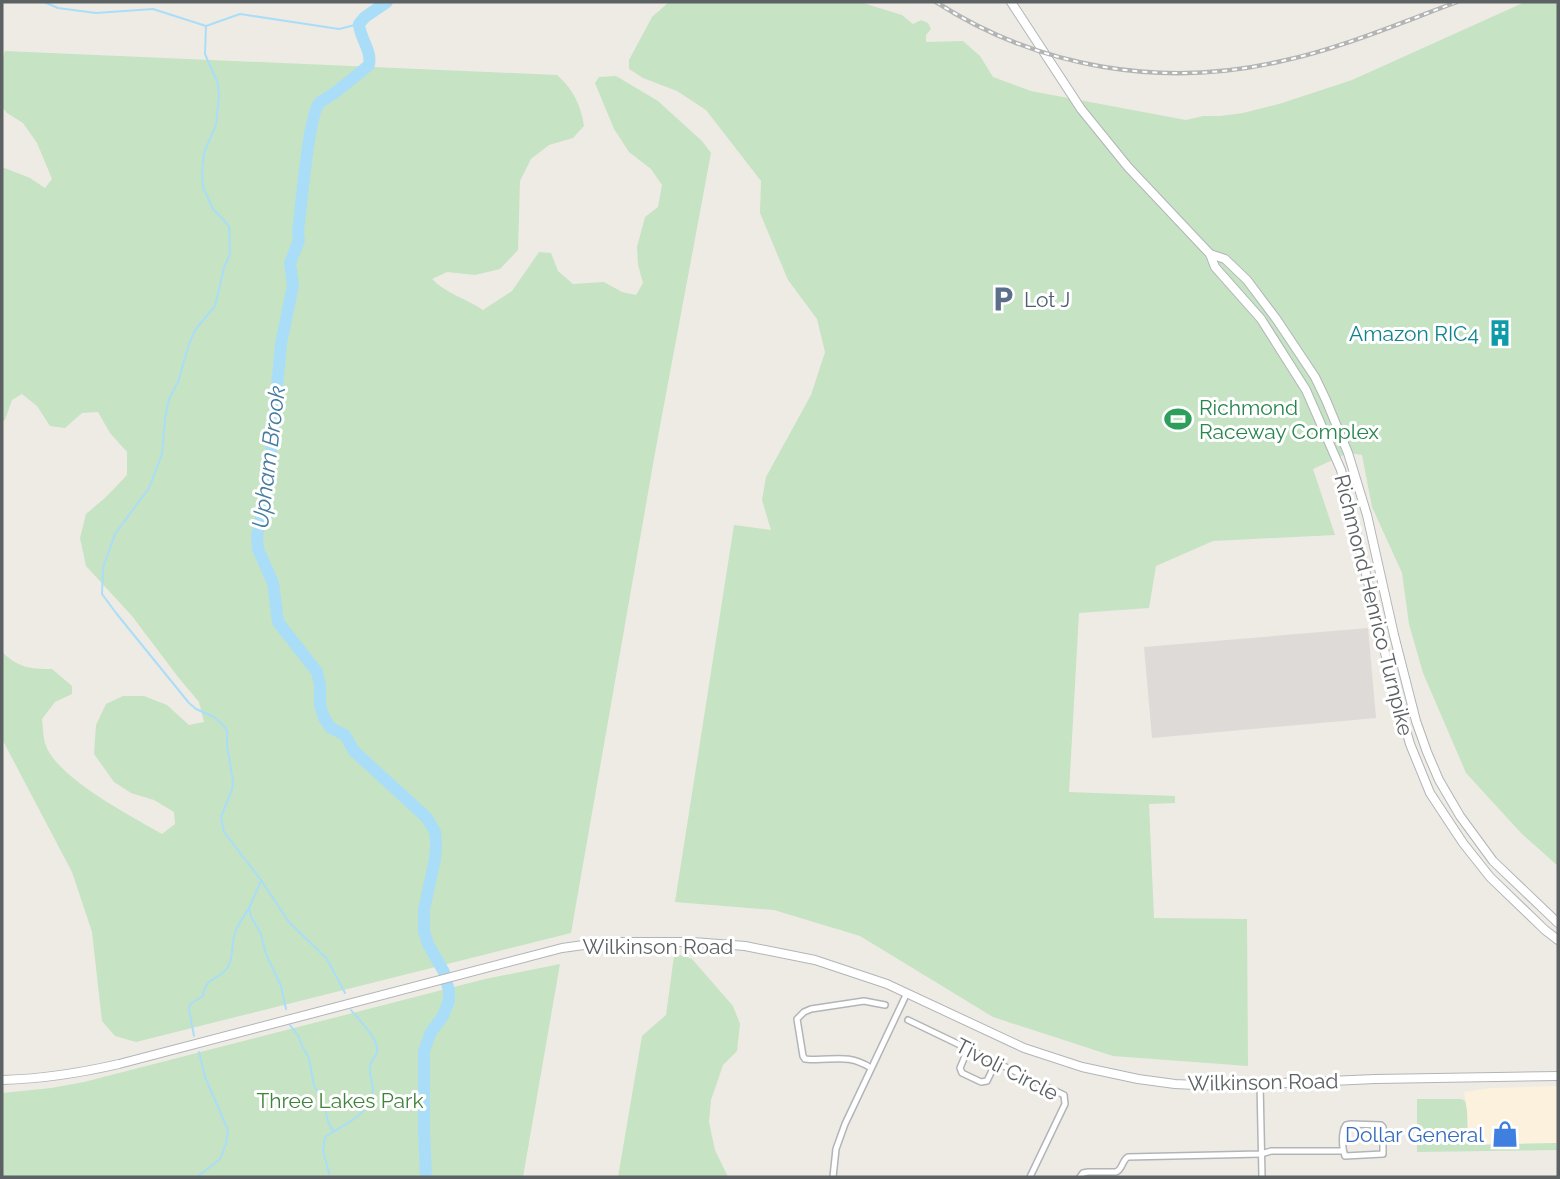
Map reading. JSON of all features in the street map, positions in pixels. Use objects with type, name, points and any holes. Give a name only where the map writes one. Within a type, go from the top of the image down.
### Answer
[{"type":"main road","name":"Richmond Henrico Turnpike","points":[[1011,2],[1081,109],[1128,167],[1210,254],[1215,267],[1261,319],[1306,390],[1341,470],[1392,682],[1410,744],[1430,793],[1463,843],[1490,877],[1558,940]]},
{"type":"main road","name":"Richmond Henrico Turnpike","points":[[1210,254],[1225,259],[1247,280],[1315,377],[1326,400],[1348,453],[1367,515],[1416,721],[1439,780],[1460,816],[1493,861],[1558,923]]},
{"type":"main road","name":"Wilkinson Road","points":[[2,1080],[61,1076],[119,1064],[575,946],[618,942],[692,942],[745,947],[815,960],[908,993],[1024,1048],[1082,1067],[1138,1079],[1216,1086],[1375,1079],[1558,1076]]},
{"type":"street","points":[[833,1177],[836,1149],[845,1124],[908,993]]},
{"type":"street","points":[[871,1068],[860,1061],[842,1058],[806,1059],[803,1056],[797,1019],[811,1009],[864,1001],[885,1005]]},
{"type":"street","name":"Tivoli Circle","points":[[908,1020],[1064,1095],[1066,1100],[1030,1177]]},
{"type":"street","points":[[968,1049],[960,1068],[962,1073],[981,1082],[987,1081],[996,1062]]},
{"type":"street","points":[[1260,1083],[1262,1177]]},
{"type":"street","points":[[1346,1125],[1383,1127],[1383,1154],[1345,1156],[1343,1151],[1343,1128],[1346,1125]]},
{"type":"street","points":[[1080,1177],[1088,1172],[1119,1171],[1123,1161],[1129,1157],[1343,1151]]},
{"type":"shaded area","points":[[1368,628],[1376,718],[1152,738],[1144,647]]},
{"type":"shaded area","points":[[1492,1088],[1558,1088],[1558,1143],[1468,1145],[1464,1092]]},
{"type":"green space","name":"Richmond Raceway Complex","points":[[669,2],[860,2],[902,15],[913,24],[921,20],[928,23],[931,29],[926,35],[926,42],[963,41],[980,56],[993,77],[1031,91],[1186,120],[1243,113],[1279,104],[1352,80],[1525,2],[1558,2],[1558,866],[1521,833],[1466,773],[1423,673],[1409,624],[1402,573],[1372,507],[1362,455],[1348,453],[1313,469],[1335,535],[1213,541],[1156,566],[1149,608],[1079,613],[1069,792],[1175,796],[1175,803],[1149,804],[1154,918],[1247,919],[1248,1066],[1113,1056],[993,1017],[860,936],[774,910],[675,902],[734,525],[771,530],[762,500],[766,477],[811,395],[825,352],[817,319],[788,280],[760,213],[761,181],[706,110],[677,91],[643,78],[629,69],[629,60],[652,17]]},
{"type":"green space","points":[[5,51],[557,75],[575,98],[584,126],[573,138],[549,145],[531,159],[520,181],[518,250],[500,269],[475,275],[447,272],[432,279],[483,310],[512,291],[539,252],[551,253],[558,271],[573,284],[604,282],[622,292],[636,295],[643,283],[637,247],[645,217],[658,207],[662,185],[651,169],[629,152],[614,129],[595,83],[599,77],[616,76],[658,101],[702,141],[711,153],[655,453],[571,933],[136,1042],[115,1036],[102,1021],[92,932],[72,872],[2,739],[2,652],[25,666],[52,669],[72,686],[72,694],[55,702],[42,719],[45,743],[53,759],[97,796],[162,834],[175,824],[174,812],[154,800],[131,793],[114,782],[94,754],[96,725],[106,704],[123,696],[144,696],[167,705],[189,725],[204,722],[199,702],[132,616],[86,566],[80,538],[86,514],[127,475],[127,452],[110,433],[98,412],[82,413],[65,428],[50,426],[37,406],[22,394],[12,400],[2,422],[2,167],[30,178],[45,188],[52,179],[37,143],[23,123],[2,107],[2,60]]},
{"type":"green space","points":[[682,955],[692,959],[733,1006],[740,1024],[737,1051],[723,1065],[711,1100],[709,1122],[715,1150],[728,1177],[618,1177],[642,1036],[666,1015],[674,956]]},
{"type":"green space","name":"Three Lakes Park","points":[[560,964],[523,1177],[2,1177],[2,1093],[84,1082],[485,979]]},
{"type":"green space","points":[[1417,1099],[1465,1101],[1468,1145],[1556,1143],[1557,1150],[1417,1152]]},
{"type":"waterway","points":[[44,2],[58,8],[96,13],[153,9],[206,26],[240,14],[339,29],[359,24]]},
{"type":"waterway","name":"Upham Brook","points":[[387,2],[359,24],[369,54],[369,65],[320,102],[312,124],[303,185],[299,240],[290,263],[293,285],[281,344],[268,485],[257,536],[258,549],[273,583],[278,622],[317,672],[324,718],[331,728],[345,735],[354,751],[427,818],[435,832],[435,859],[424,910],[424,931],[428,944],[444,972],[449,1001],[443,1016],[431,1032],[424,1051],[426,1177]]},
{"type":"waterway","points":[[206,26],[205,54],[218,84],[219,95],[216,125],[204,153],[203,187],[213,209],[229,226],[230,254],[215,306],[195,330],[178,382],[169,399],[162,454],[149,488],[115,534],[103,568],[102,594],[189,703],[214,717],[225,727],[233,781],[221,817],[224,832],[289,922],[327,959],[345,993]]},
{"type":"waterway","points":[[261,881],[249,908],[281,986],[286,1009]]},
{"type":"waterway","points":[[194,1036],[190,1004],[203,996],[207,985],[228,967],[235,933],[249,908]]},
{"type":"waterway","points":[[330,1177],[323,1151],[325,1137],[356,1117],[372,1097],[370,1066],[377,1047],[368,1030],[351,1010]]},
{"type":"waterway","points":[[290,1025],[309,1058],[314,1086],[324,1102],[328,1122],[333,1131]]},
{"type":"waterway","points":[[197,1177],[220,1159],[228,1130],[205,1077],[199,1052]]},
{"type":"railway","points":[[936,2],[975,25],[1016,43],[1059,57],[1103,67],[1192,73],[1237,69],[1304,56],[1457,2]]},
{"type":"place","name":"Lot J","points":[[1003,299]]},
{"type":"place","name":"Amazon RIC4","points":[[1500,333]]},
{"type":"place","name":"Richmond Raceway Complex","points":[[1178,419]]},
{"type":"place","name":"Dollar General","points":[[1505,1134]]}]
